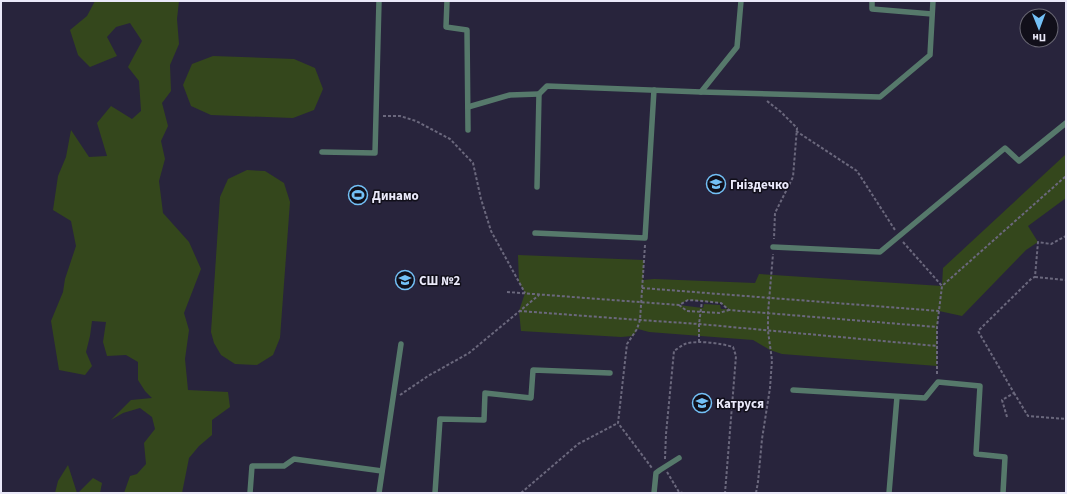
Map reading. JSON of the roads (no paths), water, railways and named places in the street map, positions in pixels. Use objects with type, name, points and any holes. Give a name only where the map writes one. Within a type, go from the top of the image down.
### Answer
[{"type":"lane","points":[[322,152],[375,153],[379,1]]},
{"type":"lane","points":[[447,1],[446,27],[467,30],[468,130]]},
{"type":"lane","points":[[701,92],[737,47],[741,1]]},
{"type":"lane","points":[[872,1],[872,9],[932,14]]},
{"type":"lane","points":[[468,107],[510,95],[539,94],[547,86],[880,97],[930,54],[933,1]]},
{"type":"lane","points":[[535,233],[645,238],[654,90]]},
{"type":"lane","points":[[537,187],[539,94]]},
{"type":"lane","points":[[773,246],[880,252],[1005,148],[1018,161],[1066,123]]},
{"type":"lane","points":[[379,493],[401,344]]},
{"type":"lane","points":[[435,493],[440,419],[484,420],[484,393],[531,398],[533,370],[610,373]]},
{"type":"lane","points":[[793,390],[925,398],[938,382],[980,386],[976,454],[1005,457],[1003,493]]},
{"type":"lane","points":[[889,493],[897,397]]},
{"type":"lane","points":[[654,493],[656,473],[679,458]]},
{"type":"lane","points":[[250,493],[252,466],[284,466],[294,459],[382,471]]},
{"type":"place","name":"Гніздечко","points":[[716,184]]},
{"type":"place","name":"Динамо","points":[[358,195]]},
{"type":"place","name":"СШ №2","points":[[405,280]]},
{"type":"place","name":"Катруся","points":[[702,403]]}]
